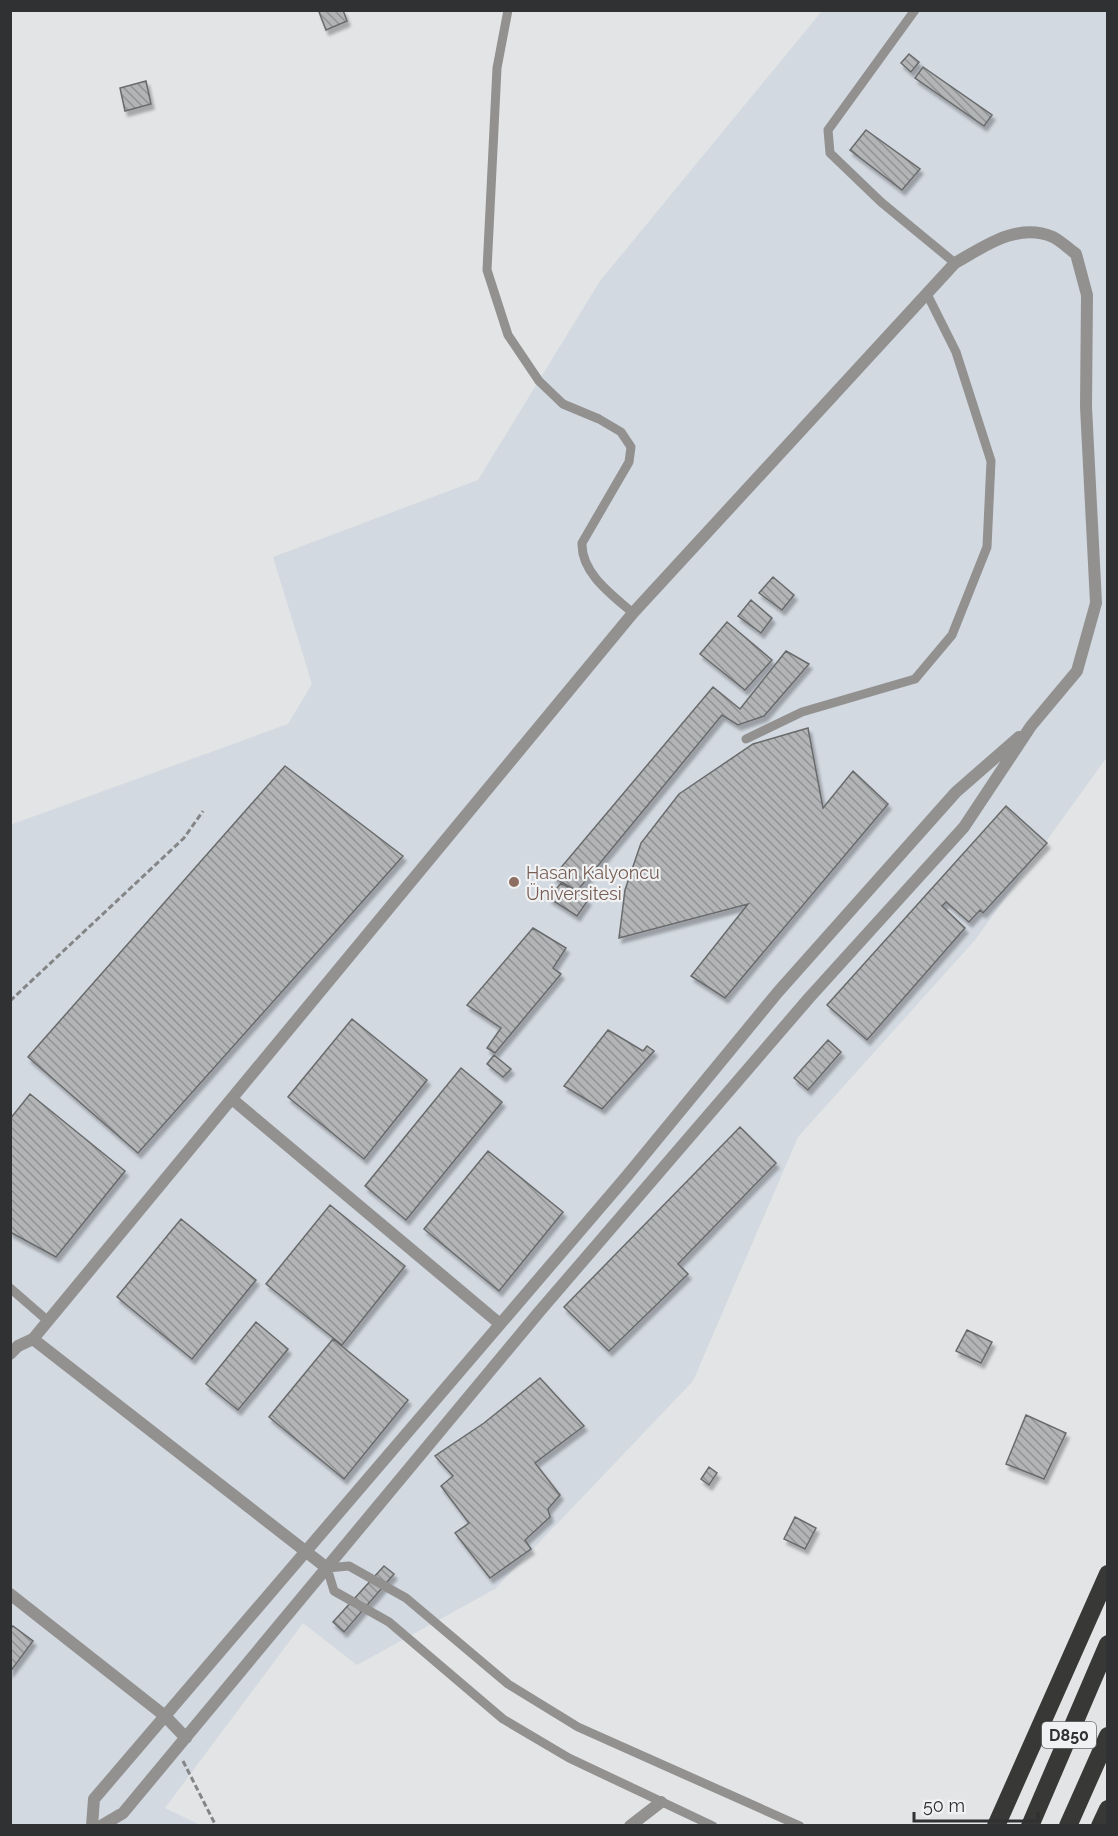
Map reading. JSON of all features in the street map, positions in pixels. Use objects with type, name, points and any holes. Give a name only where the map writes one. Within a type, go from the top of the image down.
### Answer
[{"type":"highway","points":[[996,1826],[1107,1574]]},
{"type":"highway","name":"D850","points":[[1030,1826],[1107,1644]]},
{"type":"highway","name":"D850","points":[[1068,1826],[1107,1736]]},
{"type":"highway","points":[[1100,1826],[1107,1809]]},
{"type":"street","points":[[10,1354],[18,1346],[33,1339],[633,613],[955,263],[1003,237],[1023,231],[1053,237],[1076,254],[1087,295],[1086,407],[1096,603],[1077,671],[1031,726],[964,827],[801,1007],[539,1312],[123,1813],[101,1826]]},
{"type":"street","points":[[1096,603],[1107,589]]},
{"type":"street","points":[[92,1826],[94,1799],[626,1177],[778,992],[956,792],[1031,726]]},
{"type":"street","points":[[232,1099],[500,1324]]},
{"type":"street","points":[[33,1339],[304,1553],[327,1568]]},
{"type":"street","points":[[10,1594],[165,1716],[186,1738]]},
{"type":"street","points":[[630,1826],[662,1802]]},
{"type":"lane","points":[[508,10],[496,68],[487,270],[508,335],[539,381],[563,404],[599,419],[621,432],[631,447],[629,462],[582,543],[582,556],[594,576],[633,613]]},
{"type":"lane","points":[[915,10],[828,130],[830,153],[881,202],[955,263]]},
{"type":"lane","points":[[746,739],[802,712],[915,679],[952,634],[987,547],[991,460],[956,352],[927,294]]},
{"type":"lane","points":[[10,1288],[48,1321]]},
{"type":"lane","points":[[713,1826],[569,1758],[503,1719],[389,1622],[334,1591],[327,1568],[349,1566],[406,1598],[508,1684],[578,1727],[800,1826]]},
{"type":"path","points":[[10,1001],[184,838],[203,811]]},
{"type":"path","points":[[177,1748],[216,1826]]},
{"type":"shaded area","name":"Hasan Kalyoncu Üniversitesi","points":[[822,11],[1107,11],[1107,757],[975,940],[798,1137],[693,1381],[495,1589],[357,1665],[303,1623],[165,1808],[200,1825],[11,1825],[10,825],[288,724],[312,684],[273,557],[478,480],[600,281]]},
{"type":"building","points":[[343,10],[347,21],[326,30],[319,12]]},
{"type":"building","points":[[909,54],[919,62],[911,72],[901,63]]},
{"type":"building","points":[[923,67],[992,115],[984,126],[915,78]]},
{"type":"building","points":[[146,81],[151,104],[125,111],[120,88]]},
{"type":"building","points":[[866,130],[920,169],[902,190],[850,150]]},
{"type":"building","points":[[773,577],[794,595],[782,610],[759,593]]},
{"type":"building","points":[[751,600],[772,618],[761,633],[738,616]]},
{"type":"building","points":[[727,622],[772,660],[745,690],[700,654]]},
{"type":"building","points":[[786,651],[809,664],[764,716],[738,725],[722,715],[577,891],[553,877],[713,687],[740,709]]},
{"type":"building","points":[[808,728],[823,808],[853,771],[888,804],[725,998],[691,976],[748,904],[619,938],[625,890],[641,843],[679,794],[753,744]]},
{"type":"building","points":[[285,766],[403,856],[138,1153],[28,1057]]},
{"type":"building","points":[[1006,806],[1047,843],[983,913],[980,910],[969,922],[946,902],[942,906],[965,928],[867,1040],[827,1005]]},
{"type":"building","points":[[561,883],[588,900],[577,916],[549,898]]},
{"type":"building","points":[[533,928],[566,948],[553,968],[561,974],[495,1053],[487,1048],[501,1028],[467,1005]]},
{"type":"building","points":[[352,1019],[427,1080],[364,1159],[288,1097]]},
{"type":"building","points":[[608,1030],[643,1051],[647,1046],[654,1051],[602,1109],[564,1086]]},
{"type":"building","points":[[828,1040],[841,1052],[808,1090],[794,1078]]},
{"type":"building","points":[[494,1055],[511,1069],[503,1077],[487,1064]]},
{"type":"building","points":[[461,1068],[502,1102],[406,1220],[365,1186]]},
{"type":"building","points":[[30,1094],[125,1171],[56,1257],[10,1232],[10,1119]]},
{"type":"building","points":[[740,1127],[776,1163],[678,1264],[688,1274],[609,1351],[564,1307]]},
{"type":"building","points":[[488,1151],[563,1212],[499,1291],[424,1229]]},
{"type":"building","points":[[330,1205],[405,1266],[342,1345],[266,1284]]},
{"type":"building","points":[[181,1219],[256,1280],[192,1359],[117,1297]]},
{"type":"building","points":[[256,1322],[288,1349],[238,1410],[206,1384]]},
{"type":"building","points":[[967,1330],[992,1342],[981,1363],[956,1351]]},
{"type":"building","points":[[333,1339],[408,1400],[344,1479],[269,1417]]},
{"type":"building","points":[[540,1378],[584,1426],[535,1463],[560,1495],[548,1509],[550,1517],[525,1540],[531,1549],[490,1578],[455,1533],[469,1523],[441,1486],[453,1476],[435,1456],[484,1423]]},
{"type":"building","points":[[1026,1415],[1066,1433],[1044,1479],[1006,1464]]},
{"type":"building","points":[[709,1467],[717,1473],[709,1485],[701,1479]]},
{"type":"building","points":[[795,1517],[816,1528],[805,1549],[784,1539]]},
{"type":"building","points":[[384,1566],[394,1574],[344,1632],[333,1622]]},
{"type":"building","points":[[13,1626],[33,1641],[10,1672],[10,1629]]},
{"type":"place","name":"Hasan Kalyoncu Üniversitesi","points":[[514,882]]}]
